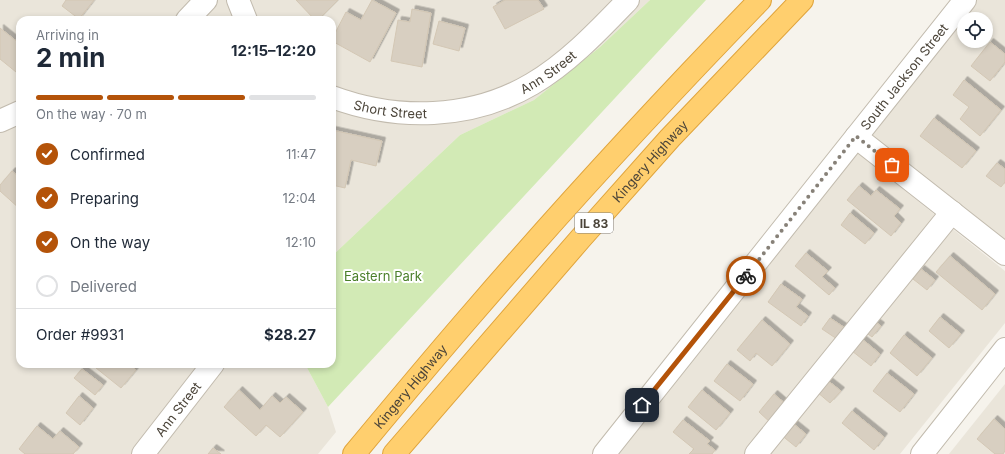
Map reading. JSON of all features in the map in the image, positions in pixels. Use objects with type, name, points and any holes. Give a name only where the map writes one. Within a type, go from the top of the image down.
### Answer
[{"type":"highway","name":"Kingery Highway","points":[[354,454],[473,313],[616,152],[760,0]]},
{"type":"highway","name":"Kingery Highway","points":[[394,454],[670,138],[802,0]]},
{"type":"highway","points":[[400,454],[414,430]]},
{"type":"street","points":[[191,16],[206,0]]},
{"type":"street","points":[[238,0],[244,16]]},
{"type":"street","name":"Ann Street","points":[[450,112],[475,108],[495,102],[532,84],[558,66],[628,0]]},
{"type":"street","name":"South Jackson Street","points":[[604,454],[965,0]]},
{"type":"street","name":"Short Street","points":[[336,98],[367,107],[396,112],[420,114],[450,112]]},
{"type":"street","points":[[0,121],[16,114]]},
{"type":"street","points":[[856,136],[1005,254]]},
{"type":"street","points":[[756,454],[952,212]]},
{"type":"street","points":[[922,454],[1005,349]]},
{"type":"street","name":"Ann Street","points":[[143,454],[210,368]]},
{"type":"shaded area","points":[[0,0],[650,0],[600,47],[534,100],[460,135],[336,252],[336,16],[16,16],[16,368],[307,368],[328,407],[336,432],[318,454],[0,454]]},
{"type":"shaded area","points":[[975,0],[1005,0],[1005,242],[867,133],[957,22],[957,48],[993,48],[993,12],[965,12]]},
{"type":"shaded area","points":[[858,153],[1005,271],[1005,323],[900,454],[616,454]]},
{"type":"shaded area","points":[[1005,384],[1005,454],[949,454]]},
{"type":"green space","name":"Eastern Park","points":[[650,0],[706,0],[328,407],[307,368],[336,368],[336,252],[460,135],[534,100],[600,47]]},
{"type":"building","points":[[66,0],[94,0],[81,16],[75,16],[62,6]]},
{"type":"building","points":[[296,0],[338,0],[322,16],[311,16]]},
{"type":"building","points":[[372,0],[396,13],[370,62],[336,43],[336,31],[346,12],[361,20]]},
{"type":"building","points":[[505,0],[538,0],[544,9],[505,29],[493,7]]},
{"type":"building","points":[[412,9],[431,13],[422,67],[391,61],[398,20],[410,22]]},
{"type":"building","points":[[439,21],[465,28],[459,51],[433,44]]},
{"type":"building","points":[[0,28],[16,41],[16,72],[0,59]]},
{"type":"building","points":[[993,44],[1005,54],[1005,62],[990,81],[971,66],[985,48],[993,48]]},
{"type":"building","points":[[964,80],[1001,110],[980,136],[960,119],[969,107],[953,95]]},
{"type":"building","points":[[934,118],[976,151],[962,168],[920,136]]},
{"type":"building","points":[[336,131],[382,141],[376,166],[351,160],[345,188],[336,186]]},
{"type":"building","points":[[997,163],[1005,169],[1005,182],[1001,187],[986,176]]},
{"type":"building","points":[[12,171],[16,174],[16,205],[0,191],[0,185]]},
{"type":"building","points":[[859,186],[871,196],[876,190],[900,209],[894,216],[901,223],[891,236],[847,200]]},
{"type":"building","points":[[850,213],[874,233],[865,244],[841,225]]},
{"type":"building","points":[[806,253],[828,271],[822,277],[835,288],[829,295],[795,266]]},
{"type":"building","points":[[950,256],[995,294],[982,310],[936,272]]},
{"type":"building","points":[[921,269],[935,280],[927,290],[913,279]]},
{"type":"building","points":[[781,284],[802,299],[796,307],[808,316],[801,326],[768,302]]},
{"type":"building","points":[[940,317],[961,334],[949,348],[929,331]]},
{"type":"building","points":[[830,318],[845,328],[837,339],[822,329]]},
{"type":"building","points":[[762,320],[790,344],[772,366],[756,353],[750,361],[737,350]]},
{"type":"building","points":[[873,320],[881,326],[872,337],[864,331]]},
{"type":"building","points":[[904,335],[932,358],[917,376],[890,353]]},
{"type":"building","points":[[862,339],[880,354],[871,366],[852,351]]},
{"type":"building","points":[[727,364],[753,384],[740,401],[714,381]]},
{"type":"building","points":[[96,368],[134,368],[136,370],[121,388]]},
{"type":"building","points":[[82,369],[103,385],[95,395],[74,378]]},
{"type":"building","points":[[887,373],[914,394],[900,412],[873,391]]},
{"type":"building","points":[[827,380],[841,391],[830,403],[817,392]]},
{"type":"building","points":[[239,390],[260,410],[272,396],[280,403],[286,397],[303,412],[280,437],[266,425],[256,436],[224,407]]},
{"type":"building","points":[[702,390],[730,413],[716,430],[688,407]]},
{"type":"building","points":[[774,394],[788,406],[772,424],[759,412]]},
{"type":"building","points":[[79,396],[93,408],[80,425],[66,413]]},
{"type":"building","points":[[852,411],[884,437],[874,450],[842,423]]},
{"type":"building","points":[[994,419],[1005,429],[1005,451],[1003,454],[995,454],[977,439]]},
{"type":"building","points":[[683,420],[710,441],[707,444],[715,450],[712,454],[689,454],[694,449],[673,432]]},
{"type":"building","points":[[790,421],[806,434],[796,447],[780,434]]},
{"type":"building","points":[[37,426],[53,439],[60,431],[79,447],[73,454],[25,454],[19,449]]},
{"type":"building","points":[[213,448],[221,454],[208,454]]},
{"type":"way so far","points":[[746,276],[856,136],[892,165]]},
{"type":"route","points":[[642,405],[746,276]]}]
